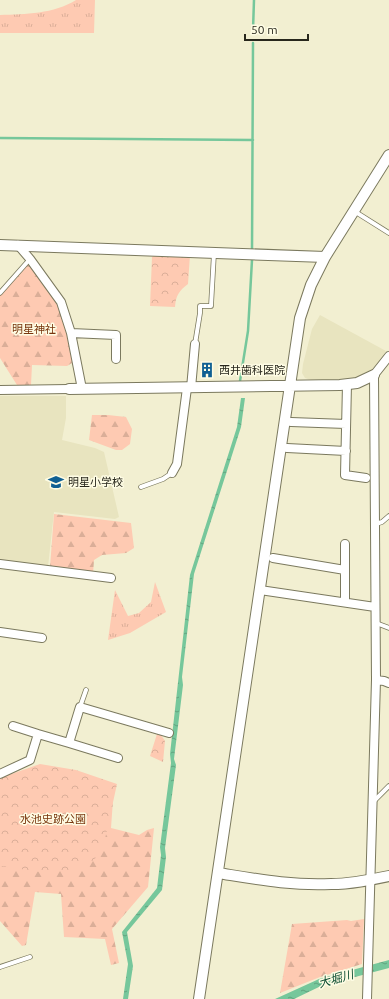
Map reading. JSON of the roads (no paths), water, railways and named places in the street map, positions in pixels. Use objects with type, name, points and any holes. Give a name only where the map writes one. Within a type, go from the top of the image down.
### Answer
[{"type":"street","points":[[199,999],[300,318],[311,286],[324,257],[389,155]]},
{"type":"street","points":[[0,245],[324,257]]},
{"type":"street","points":[[18,245],[61,302],[71,333],[82,389]]},
{"type":"street","points":[[71,333],[116,335],[116,359]]},
{"type":"street","points":[[172,473],[177,464],[195,344]]},
{"type":"street","points":[[0,390],[189,388],[347,384],[357,383],[374,375],[389,356]]},
{"type":"street","points":[[367,999],[376,680],[374,375]]},
{"type":"street","points":[[347,384],[345,475],[366,478]]},
{"type":"street","points":[[291,422],[346,424]]},
{"type":"street","points":[[287,448],[346,451]]},
{"type":"street","points":[[345,544],[345,602]]},
{"type":"street","points":[[272,558],[345,570]]},
{"type":"street","points":[[0,564],[111,578]]},
{"type":"street","points":[[260,590],[375,607]]},
{"type":"street","points":[[0,632],[42,638]]},
{"type":"street","points":[[376,680],[389,683]]},
{"type":"street","points":[[69,743],[80,707],[169,733]]},
{"type":"street","points":[[13,726],[118,758]]},
{"type":"street","points":[[0,774],[30,760],[38,734]]},
{"type":"street","points":[[218,873],[275,882],[301,884],[332,884],[370,880],[389,876]]},
{"type":"lane","points":[[354,211],[389,233]]},
{"type":"lane","points":[[195,344],[200,306],[211,306],[214,252]]},
{"type":"lane","points":[[0,293],[30,259]]},
{"type":"lane","points":[[140,487],[163,479],[172,473]]},
{"type":"lane","points":[[376,524],[382,522],[389,516]]},
{"type":"lane","points":[[376,623],[389,628]]},
{"type":"lane","points":[[80,707],[86,690]]},
{"type":"lane","points":[[372,802],[389,786]]},
{"type":"lane","points":[[0,967],[30,957]]},
{"type":"water","points":[[241,398],[245,398],[241,427],[194,574],[182,677],[183,685],[174,759],[176,765],[165,848],[166,857],[162,890],[127,932],[133,966],[128,999],[123,999],[128,964],[122,932],[157,888],[161,855],[160,847],[171,763],[170,754],[190,575],[237,427]]},
{"type":"water","name":"大堀川","points":[[389,960],[389,968],[321,986],[294,999],[275,999],[319,979]]},
{"type":"waterway","points":[[253,30],[254,0]]},
{"type":"waterway","points":[[252,250],[253,43]]},
{"type":"waterway","points":[[0,138],[253,140]]},
{"type":"waterway","points":[[240,381],[248,331],[252,260]]},
{"type":"place","name":"西井歯科医院","points":[[207,370]]},
{"type":"place","name":"明星小学校","points":[[56,482]]},
{"type":"park label","name":"明星神社","points":[[34,329]]},
{"type":"park label","name":"水池史跡公園","points":[[53,819]]}]
